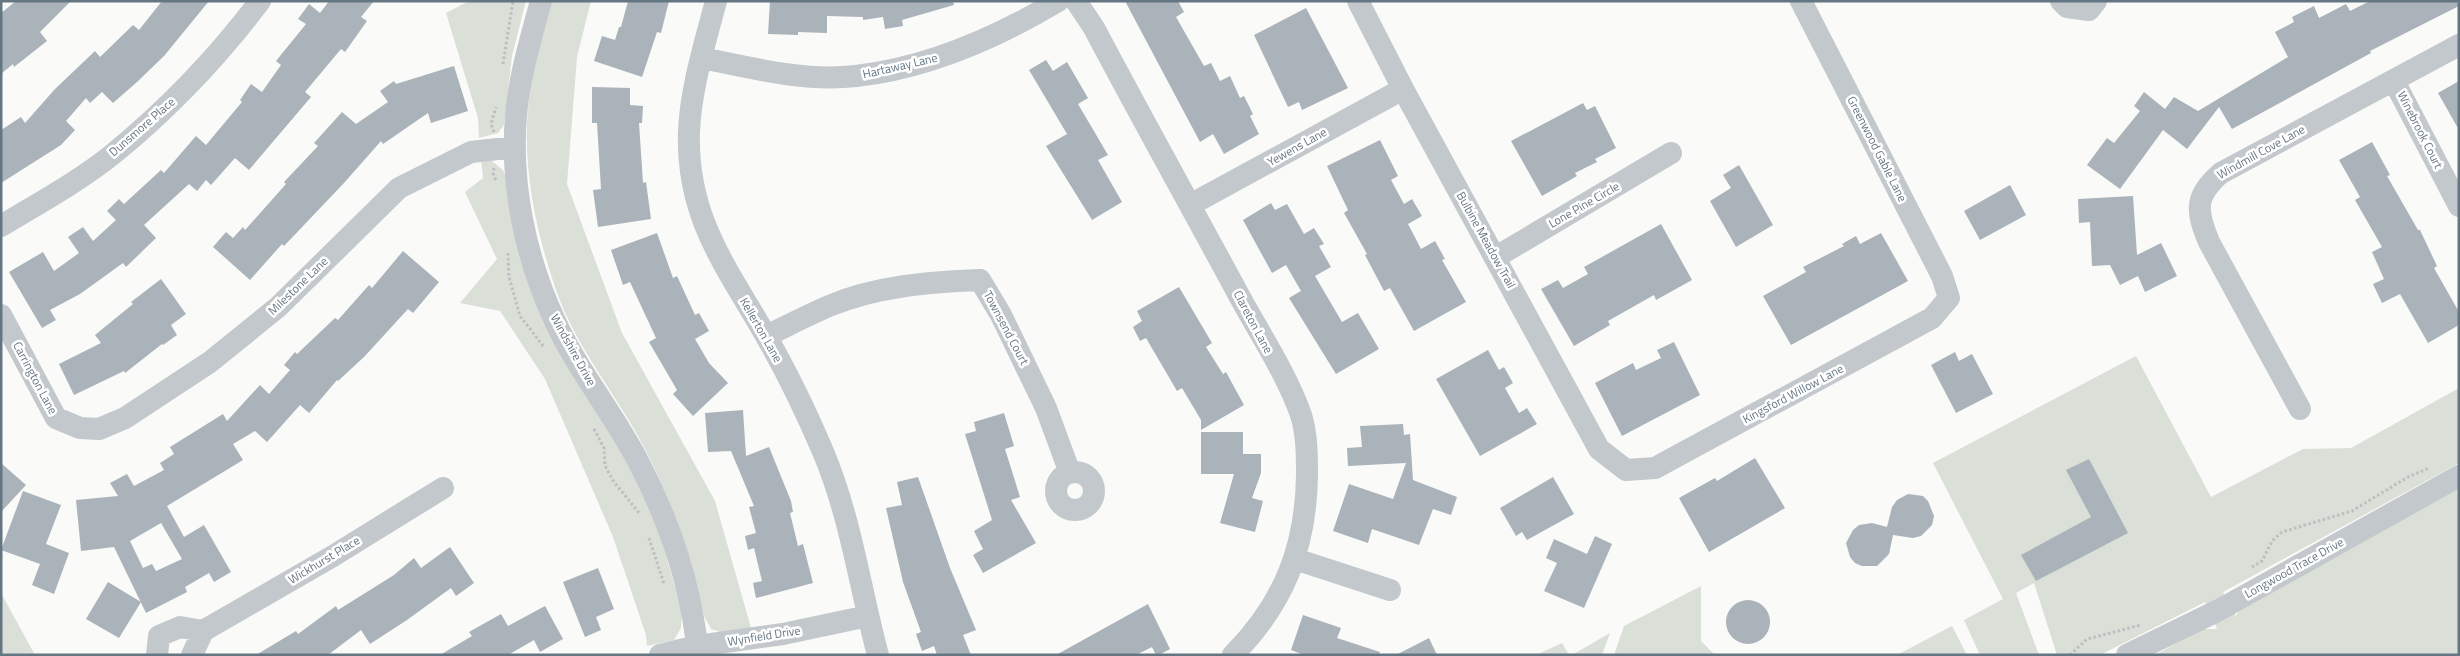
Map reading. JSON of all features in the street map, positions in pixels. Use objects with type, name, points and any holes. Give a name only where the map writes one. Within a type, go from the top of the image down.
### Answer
[{"type":"street","name":"Dunsmore Place","points":[[1,226],[98,165],[155,117],[204,70],[260,1]]},
{"type":"street","name":"Windshire Drive","points":[[541,1],[524,69],[516,114],[515,147],[518,190],[525,233],[538,276],[555,321],[582,371],[638,460],[658,503],[677,554],[689,600],[697,650]]},
{"type":"street","name":"Kellerton Lane","points":[[716,1],[692,101],[689,132],[692,174],[702,220],[720,260],[766,336],[804,407],[828,465],[842,502],[878,655]]},
{"type":"street","name":"Hartaway Lane","points":[[702,58],[808,76],[855,76],[901,68],[944,55],[1020,23],[1058,1]]},
{"type":"street","name":"Clareton Lane","points":[[1076,1],[1094,28],[1190,205],[1284,379],[1301,416],[1307,454],[1307,489],[1303,524],[1295,559],[1272,608],[1256,631],[1233,655]]},
{"type":"street","name":"Bulbine Meadow Trail","points":[[1358,1],[1403,89],[1599,449],[1626,470]]},
{"type":"street","name":"Greenwood Gable Lane","points":[[1801,1],[1942,276],[1950,298]]},
{"type":"street","points":[[2064,4],[2089,10],[2096,1]]},
{"type":"street","name":"Windmill Cove Lane","points":[[2300,409],[2209,242],[2200,220],[2200,201],[2207,184],[2220,173],[2459,45]]},
{"type":"street","name":"Winebrook Court","points":[[2394,80],[2459,206]]},
{"type":"street","name":"Yewens Lane","points":[[1190,205],[1403,89]]},
{"type":"street","name":"Milestone Lane","points":[[80,428],[99,429],[125,418],[210,362],[278,307],[399,188],[471,152],[515,147]]},
{"type":"street","name":"Lone Pine Circle","points":[[1496,257],[1671,153]]},
{"type":"street","name":"Townsend Court","points":[[766,336],[830,306],[876,291],[926,282],[980,280],[1001,315],[1046,408],[1070,473]]},
{"type":"street","name":"Kingsford Willow Lane","points":[[1626,470],[1655,468],[1932,318],[1950,298]]},
{"type":"street","name":"Carrington Lane","points":[[1,316],[56,418],[80,428]]},
{"type":"street","name":"Longwood Trace Drive","points":[[2127,655],[2219,610],[2459,476]]},
{"type":"street","name":"Wickhurst Place","points":[[203,631],[333,556],[443,488]]},
{"type":"street","points":[[1295,559],[1390,590]]},
{"type":"street","name":"Wynfield Drive","points":[[660,655],[783,634],[868,616]]},
{"type":"street","points":[[157,650],[159,636],[180,627],[203,631],[192,654]]},
{"type":"path","points":[[2247,570],[2262,561],[2272,541],[2282,532],[2352,511],[2408,477],[2431,468]]},
{"type":"path","points":[[2070,655],[2087,639],[2146,624]]},
{"type":"shaded area","points":[[469,1],[526,1],[512,56],[504,125],[498,133],[479,138],[478,118],[446,13]]},
{"type":"shaded area","points":[[548,1],[591,1],[577,57],[567,184],[622,333],[715,501],[751,628],[724,633],[711,629],[704,616],[685,546],[669,501],[638,436],[575,333],[559,298],[545,256],[535,213],[528,168],[527,124],[535,62]]},
{"type":"shaded area","points":[[481,159],[492,161],[503,170],[616,441],[656,520],[682,612],[681,628],[674,640],[647,646],[646,635],[613,537],[545,379],[500,311],[460,303],[497,259],[465,192],[483,178]]},
{"type":"shaded area","points":[[2136,356],[2211,497],[2303,449],[2351,448],[2459,388],[2459,463],[2223,592],[2236,616],[2243,604],[2459,487],[2459,655],[2155,655],[2202,629],[2217,629],[2205,602],[2100,655],[2057,655],[2034,583],[2016,593],[2039,655],[1980,655],[1964,620],[2003,599],[1933,463]]},
{"type":"shaded area","points":[[1701,586],[1701,641],[1715,655],[1614,655],[1624,626]]},
{"type":"shaded area","points":[[1,593],[35,655],[1,655]]},
{"type":"shaded area","points":[[1952,626],[1967,655],[1897,655]]},
{"type":"shaded area","points":[[1610,633],[1602,655],[1572,655]]},
{"type":"shaded area","points":[[1562,643],[1569,655],[1536,655]]},
{"type":"building","points":[[16,1],[71,1],[40,32],[47,41],[14,67],[13,64],[1,74],[1,13]]},
{"type":"building","points":[[162,1],[209,1],[164,56],[113,103],[102,92],[90,103],[86,98],[66,121],[75,130],[61,145],[1,183],[1,130],[21,117],[25,123],[55,89],[95,51],[100,57],[133,25],[139,30]]},
{"type":"building","points":[[329,1],[374,1],[361,17],[367,21],[345,52],[341,49],[305,92],[311,97],[249,170],[235,158],[211,185],[206,180],[197,191],[189,184],[144,225],[156,238],[126,267],[123,263],[80,294],[50,310],[56,320],[42,328],[9,272],[43,252],[54,271],[79,253],[68,237],[83,227],[93,241],[116,220],[107,211],[119,199],[124,204],[161,170],[164,173],[196,136],[206,145],[242,102],[240,100],[251,84],[262,92],[281,65],[276,61],[306,24],[298,19],[309,4],[320,13]]},
{"type":"building","points":[[628,1],[669,1],[661,33],[657,32],[642,77],[594,61],[602,36],[615,40],[619,27],[621,27]]},
{"type":"building","points":[[770,1],[953,1],[954,5],[902,20],[903,26],[885,29],[883,17],[863,20],[863,17],[827,16],[827,33],[798,32],[798,35],[768,34]]},
{"type":"building","points":[[1125,1],[1178,1],[1184,12],[1176,17],[1204,66],[1211,63],[1220,81],[1230,76],[1240,98],[1244,96],[1253,114],[1250,116],[1259,134],[1224,154],[1213,134],[1200,142]]},
{"type":"building","points":[[2370,1],[2459,1],[2459,6],[2370,51],[2371,53],[2232,129],[2219,107],[2187,149],[2163,130],[2120,189],[2087,165],[2107,138],[2114,143],[2140,111],[2134,106],[2144,92],[2165,109],[2174,97],[2198,111],[2288,57],[2275,32],[2294,22],[2292,17],[2314,6],[2319,18],[2346,4],[2350,11]]},
{"type":"building","points":[[1306,8],[1348,88],[1302,110],[1299,102],[1288,107],[1254,35]]},
{"type":"building","points":[[1046,60],[1053,71],[1067,62],[1088,98],[1078,104],[1108,155],[1098,160],[1122,202],[1092,220],[1046,146],[1067,134],[1029,70]]},
{"type":"building","points":[[454,66],[468,111],[431,123],[428,113],[383,144],[381,141],[344,183],[284,246],[282,244],[250,280],[213,247],[226,232],[233,238],[243,227],[245,230],[286,184],[284,182],[318,146],[314,143],[342,112],[356,124],[388,102],[380,91],[394,81],[396,84]]},
{"type":"building","points":[[2459,81],[2459,130],[2438,93]]},
{"type":"building","points":[[592,87],[630,88],[630,105],[643,106],[642,123],[639,123],[643,183],[646,182],[651,219],[598,227],[593,190],[601,189],[597,123],[592,123]]},
{"type":"building","points":[[1583,103],[1587,110],[1595,106],[1616,148],[1595,159],[1597,162],[1575,173],[1577,176],[1542,196],[1511,141]]},
{"type":"building","points":[[1380,140],[1398,176],[1391,180],[1404,204],[1412,199],[1422,216],[1408,224],[1421,249],[1435,241],[1445,259],[1442,260],[1466,302],[1414,331],[1390,288],[1384,291],[1365,255],[1367,254],[1344,213],[1348,210],[1327,166]]},
{"type":"building","points":[[2372,142],[2390,175],[2387,176],[2418,230],[2420,230],[2437,266],[2434,268],[2459,312],[2459,325],[2428,343],[2400,294],[2382,303],[2373,284],[2384,279],[2372,252],[2382,247],[2355,200],[2360,197],[2339,160]]},
{"type":"building","points":[[1739,165],[1773,225],[1736,247],[1710,201],[1731,188],[1723,175]]},
{"type":"building","points":[[2010,185],[2026,215],[1980,240],[1964,211]]},
{"type":"building","points":[[2133,196],[2137,255],[2161,243],[2177,276],[2145,292],[2138,276],[2120,285],[2110,265],[2092,266],[2090,222],[2079,223],[2078,199]]},
{"type":"building","points":[[1271,203],[1275,210],[1287,204],[1304,234],[1314,228],[1324,244],[1319,246],[1331,267],[1315,276],[1342,322],[1358,313],[1379,349],[1336,374],[1289,298],[1301,291],[1286,265],[1272,273],[1243,220]]},
{"type":"building","points":[[1661,224],[1692,280],[1656,300],[1654,295],[1608,321],[1610,325],[1574,346],[1541,289],[1558,280],[1563,288],[1588,274],[1584,267]]},
{"type":"building","points":[[657,233],[673,278],[677,276],[695,315],[699,313],[709,331],[695,339],[709,363],[728,383],[693,416],[673,394],[677,390],[649,342],[656,338],[630,282],[623,285],[611,250]]},
{"type":"building","points":[[1881,233],[1908,281],[1791,345],[1763,296],[1806,272],[1803,267],[1844,246],[1842,244],[1856,236],[1860,244]]},
{"type":"building","points":[[403,251],[439,282],[413,313],[408,309],[364,357],[337,380],[309,413],[300,405],[267,442],[255,431],[233,444],[243,460],[167,506],[184,537],[204,525],[231,572],[214,582],[209,573],[185,587],[187,592],[146,613],[114,547],[81,551],[76,500],[118,496],[110,483],[127,474],[134,486],[164,470],[160,463],[174,454],[170,447],[223,414],[227,421],[260,385],[269,394],[290,370],[284,365],[295,352],[297,354],[335,318],[338,320],[369,285],[372,288]],"holes":[[[161,523],[182,559],[156,571],[152,564],[143,568],[130,541]]]},
{"type":"building","points":[[161,279],[186,314],[171,325],[177,335],[162,344],[125,373],[124,371],[74,395],[59,364],[101,343],[95,335],[133,304],[131,302]]},
{"type":"building","points":[[1179,287],[1212,343],[1206,347],[1223,374],[1226,372],[1244,405],[1201,430],[1201,420],[1182,388],[1177,391],[1146,338],[1140,341],[1133,327],[1142,321],[1137,311]]},
{"type":"building","points":[[1674,342],[1700,395],[1622,436],[1595,383],[1633,363],[1636,370],[1661,358],[1657,350]]},
{"type":"building","points":[[1488,350],[1499,370],[1504,367],[1513,383],[1505,388],[1519,413],[1527,408],[1537,424],[1480,456],[1436,379]]},
{"type":"building","points":[[1955,352],[1959,361],[1972,354],[1993,394],[1956,413],[1931,365]]},
{"type":"building","points":[[743,410],[746,456],[769,447],[791,501],[793,512],[790,513],[798,546],[803,544],[813,583],[756,598],[753,583],[762,581],[754,548],[748,550],[745,536],[756,533],[749,507],[754,506],[731,451],[708,452],[705,413]]},
{"type":"building","points":[[1004,413],[1014,446],[1005,449],[1020,497],[1011,500],[1036,543],[983,573],[973,555],[983,549],[974,531],[992,520],[965,434],[976,431],[974,422]]},
{"type":"building","points":[[1403,424],[1404,435],[1410,434],[1413,480],[1457,497],[1451,515],[1433,509],[1419,545],[1372,529],[1368,543],[1333,531],[1349,484],[1393,499],[1406,463],[1348,466],[1347,448],[1362,447],[1360,426]]},
{"type":"building","points":[[1201,432],[1243,432],[1243,454],[1261,454],[1261,473],[1252,498],[1263,501],[1255,532],[1220,523],[1234,474],[1201,474]]},
{"type":"building","points":[[1755,458],[1785,508],[1709,552],[1679,498],[1715,478],[1717,481]]},
{"type":"building","points":[[2089,459],[2128,533],[2036,581],[2021,555],[2091,517],[2066,470]]},
{"type":"building","points":[[1,463],[26,485],[1,512]]},
{"type":"building","points":[[918,477],[950,568],[976,630],[963,635],[971,655],[937,655],[934,646],[922,651],[916,634],[921,632],[903,582],[886,508],[902,505],[897,482]]},
{"type":"building","points":[[1553,477],[1574,514],[1527,540],[1522,532],[1516,536],[1500,508]]},
{"type":"building","points":[[23,491],[61,505],[46,544],[69,553],[54,594],[32,585],[40,564],[1,550]]},
{"type":"building","points":[[1908,494],[1923,496],[1928,501],[1934,516],[1932,525],[1921,536],[1913,538],[1893,535],[1889,554],[1877,566],[1862,566],[1855,563],[1850,557],[1846,543],[1853,530],[1859,525],[1872,523],[1887,527],[1892,507],[1897,500]]},
{"type":"building","points":[[1595,536],[1612,544],[1584,608],[1544,591],[1557,563],[1546,558],[1554,539],[1587,554]]},
{"type":"building","points":[[450,547],[474,583],[456,596],[451,588],[370,644],[361,630],[328,655],[256,655],[296,631],[298,634],[336,606],[338,610],[394,575],[414,558],[421,568]]},
{"type":"building","points":[[598,568],[614,609],[596,617],[601,630],[585,637],[563,582]]},
{"type":"building","points":[[108,582],[141,602],[119,638],[86,619]]},
{"type":"building","points":[[1752,600],[1764,606],[1769,613],[1769,631],[1764,638],[1757,643],[1744,644],[1736,641],[1729,634],[1726,618],[1729,610],[1736,603]]},
{"type":"building","points":[[1148,604],[1170,649],[1159,655],[1156,655],[1152,647],[1136,655],[1056,655]]},
{"type":"building","points":[[545,606],[563,639],[540,652],[534,640],[508,655],[440,655],[472,636],[469,632],[501,614],[508,626]]},
{"type":"building","points":[[1303,615],[1341,628],[1337,638],[1380,652],[1379,655],[1304,655],[1291,650]]},
{"type":"building","points":[[1429,638],[1437,655],[1396,655]]}]
